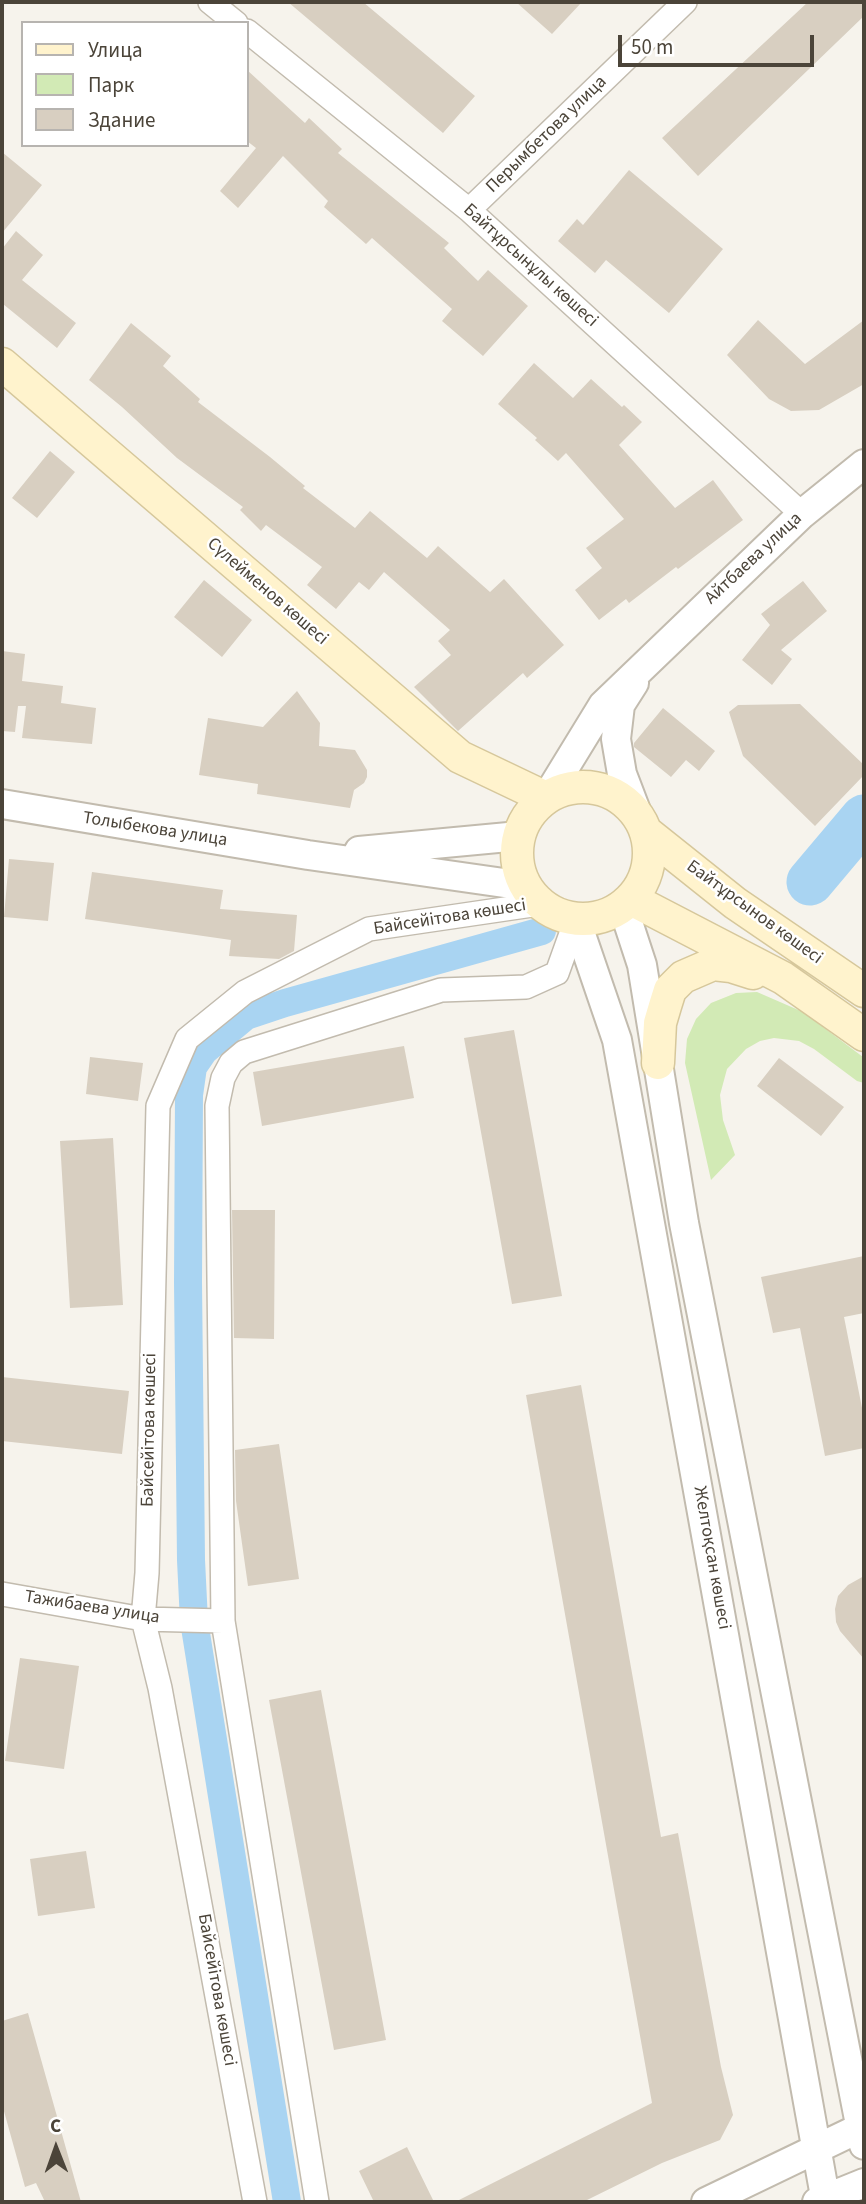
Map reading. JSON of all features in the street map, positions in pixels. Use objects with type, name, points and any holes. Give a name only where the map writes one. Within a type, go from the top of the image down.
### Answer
[{"type":"main road","name":"Сүлейменов көшесі","points":[[2,363],[460,757],[546,798]]},
{"type":"main road","points":[[586,787],[606,791],[624,801],[642,824],[650,850],[642,885],[627,903],[608,915],[576,920],[556,914],[532,895],[518,870],[516,853],[524,821],[546,798],[565,789],[586,787]]},
{"type":"main road","name":"Байтұрсынов көшесі","points":[[642,824],[735,903],[862,987]]},
{"type":"main road","name":"Байтұрсынов көшесі","points":[[627,903],[783,978],[864,1035]]},
{"type":"main road","points":[[659,1063],[660,1023],[670,990],[683,977],[713,964],[783,978]]},
{"type":"street","points":[[210,2],[234,21]]},
{"type":"street","name":"Перымбетова улица","points":[[469,210],[685,2]]},
{"type":"street","name":"Байтұрсынұлы көшесі","points":[[248,32],[469,210],[802,514]]},
{"type":"street","name":"Айтбаева улица","points":[[648,660],[802,514],[864,464]]},
{"type":"street","points":[[546,798],[603,705],[648,660]]},
{"type":"street","points":[[642,824],[622,774],[616,739],[620,705],[648,660]]},
{"type":"street","name":"Толыбекова улица","points":[[2,804],[308,855]]},
{"type":"street","points":[[308,855],[519,836]]},
{"type":"street","points":[[308,855],[532,895]]},
{"type":"street","name":"Байсейітова көшесі","points":[[255,2202],[163,1702],[143,1619],[147,1573],[158,1106],[187,1039],[245,992],[369,929],[532,895]]},
{"type":"street","name":"Желтоқсан көшесі","points":[[627,903],[642,965],[684,1223],[863,2133]]},
{"type":"street","points":[[317,2202],[223,1621],[217,1106],[223,1078],[231,1063],[244,1052],[441,990],[526,987],[558,973],[576,920]]},
{"type":"street","name":"Желтоқсан көшесі","points":[[576,920],[617,1040],[817,2148],[823,2201]]},
{"type":"street","points":[[822,1006],[862,987]]},
{"type":"street","name":"Тажибаева улица","points":[[2,1594],[143,1619],[223,1621]]},
{"type":"street","points":[[706,2202],[817,2148],[863,2133]]},
{"type":"street","points":[[823,2201],[864,2183]]},
{"type":"green space","points":[[757,992],[803,1012],[863,1057],[864,1083],[857,1081],[799,1041],[774,1038],[760,1041],[746,1049],[727,1069],[720,1095],[723,1120],[735,1155],[711,1180],[685,1063],[687,1039],[696,1019],[711,1003],[736,993]]},
{"type":"building","points":[[288,2],[363,2],[475,96],[443,133]]},
{"type":"building","points":[[516,2],[582,2],[552,34]]},
{"type":"building","points":[[808,2],[864,2],[864,16],[698,176],[662,138]]},
{"type":"building","points":[[248,71],[305,123],[309,118],[342,149],[338,153],[449,243],[444,248],[478,281],[488,270],[528,306],[483,356],[442,321],[452,309],[372,238],[366,244],[324,207],[328,201],[283,156],[238,208],[220,191],[256,148],[248,142]]},
{"type":"building","points":[[2,152],[42,185],[2,233]]},
{"type":"building","points":[[629,170],[723,249],[669,313],[606,260],[595,273],[558,241],[577,219],[583,225]]},
{"type":"building","points":[[16,231],[43,255],[22,280],[76,323],[57,348],[2,305],[2,249]]},
{"type":"building","points":[[758,320],[805,364],[864,320],[864,384],[819,410],[791,411],[769,399],[727,355]]},
{"type":"building","points":[[131,323],[171,356],[163,366],[200,399],[198,402],[270,457],[305,486],[303,488],[355,528],[370,511],[427,558],[438,546],[490,592],[504,579],[564,645],[527,678],[523,673],[458,731],[414,687],[451,655],[438,641],[450,630],[384,572],[369,590],[359,582],[336,609],[307,585],[322,567],[266,525],[261,531],[240,510],[243,507],[177,458],[89,380]]},
{"type":"building","points":[[534,363],[573,398],[591,379],[642,422],[619,445],[675,508],[713,480],[743,520],[678,569],[676,567],[629,603],[626,599],[599,620],[575,590],[602,568],[586,548],[624,519],[566,453],[558,461],[535,440],[537,438],[498,404]]},
{"type":"building","points":[[50,451],[75,472],[37,518],[12,498]]},
{"type":"building","points":[[204,580],[252,620],[222,657],[174,617]]},
{"type":"building","points":[[803,581],[827,611],[781,650],[792,659],[772,685],[742,660],[770,625],[761,614]]},
{"type":"building","points":[[2,651],[25,654],[22,681],[63,686],[61,703],[96,708],[92,744],[22,738],[26,706],[18,706],[15,732],[2,731]]},
{"type":"building","points":[[297,691],[320,723],[319,746],[355,750],[367,770],[364,783],[354,790],[350,808],[257,794],[258,784],[199,775],[208,718],[263,727]]},
{"type":"building","points":[[800,704],[864,765],[864,775],[815,826],[743,756],[729,712],[738,705]]},
{"type":"building","points":[[663,708],[715,751],[699,771],[686,760],[671,777],[634,747],[634,743]]},
{"type":"building","points":[[9,859],[54,863],[48,921],[4,917]]},
{"type":"building","points":[[92,872],[223,890],[220,909],[297,915],[294,951],[279,959],[229,956],[231,940],[85,919]]},
{"type":"building","points":[[514,1030],[562,1296],[512,1304],[464,1038]]},
{"type":"building","points":[[404,1046],[414,1098],[262,1126],[253,1072]]},
{"type":"building","points":[[90,1057],[143,1063],[138,1101],[86,1094]]},
{"type":"building","points":[[779,1058],[844,1107],[821,1136],[757,1086]]},
{"type":"building","points":[[113,1138],[123,1305],[70,1308],[60,1141]]},
{"type":"building","points":[[232,1210],[275,1210],[274,1339],[234,1338]]},
{"type":"building","points":[[864,1256],[864,1313],[844,1317],[864,1418],[864,1448],[825,1456],[800,1328],[773,1333],[761,1277]]},
{"type":"building","points":[[2,1377],[129,1391],[122,1454],[2,1441]]},
{"type":"building","points":[[581,1385],[661,1837],[678,1833],[721,2067],[733,2115],[720,2140],[662,2163],[583,2202],[455,2202],[652,2103],[526,1395]]},
{"type":"building","points":[[279,1444],[299,1579],[248,1586],[236,1501],[235,1450]]},
{"type":"building","points":[[864,1576],[864,1659],[840,1631],[835,1609],[838,1596],[848,1585]]},
{"type":"building","points":[[20,1658],[79,1666],[64,1769],[5,1761]]},
{"type":"building","points":[[321,1690],[386,2040],[334,2050],[269,1700]]},
{"type":"building","points":[[86,1851],[95,1908],[38,1916],[30,1859]]},
{"type":"building","points":[[28,2013],[81,2202],[45,2202],[36,2183],[25,2187],[2,2104],[2,2021]]},
{"type":"building","points":[[407,2147],[434,2202],[374,2202],[359,2171]]},
{"type":"waterway","points":[[810,882],[864,818]]},
{"type":"waterway","points":[[287,2202],[194,1621],[188,1282],[189,1095],[193,1067],[204,1051],[246,1016],[542,931]]}]
